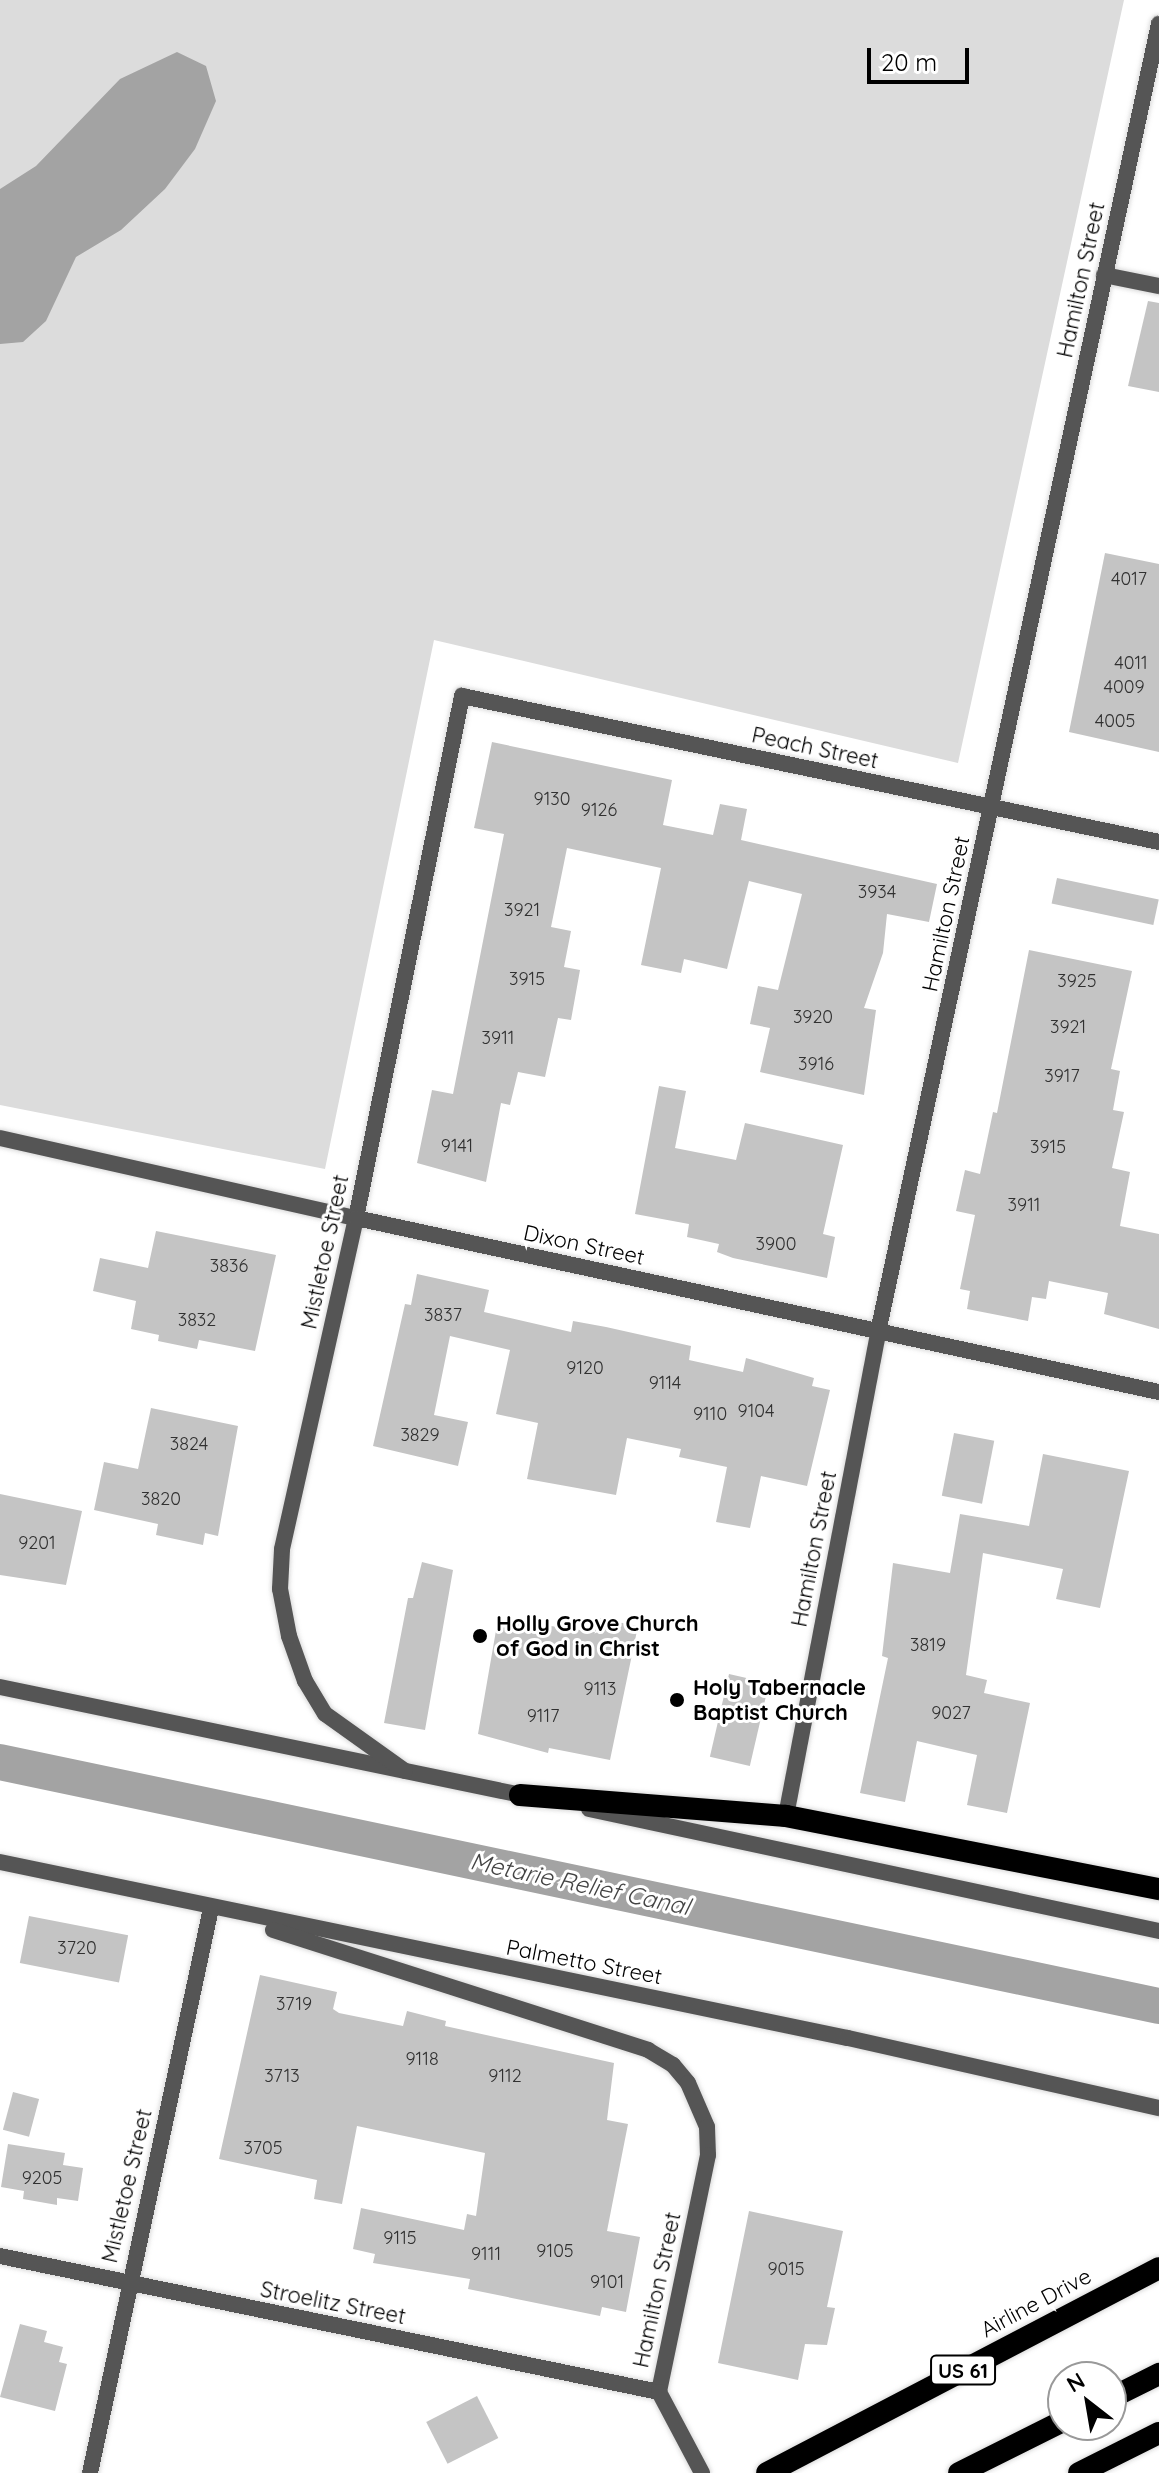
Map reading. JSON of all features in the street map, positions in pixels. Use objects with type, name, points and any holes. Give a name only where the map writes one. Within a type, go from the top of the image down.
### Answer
[{"type":"highway","points":[[520,1795],[786,1816],[1159,1889]]},
{"type":"highway","name":"Airline Drive","points":[[767,2473],[1159,2268]]},
{"type":"highway","points":[[1127,2390],[1159,2374]]},
{"type":"highway","points":[[959,2473],[1047,2429]]},
{"type":"highway","points":[[1079,2473],[1159,2433]]},
{"type":"street","name":"Hamilton Street","points":[[786,1816],[878,1332],[1159,24]]},
{"type":"street","points":[[1104,275],[1159,286]]},
{"type":"street","name":"Peach Street","points":[[462,696],[1159,842]]},
{"type":"street","name":"Mistletoe Street","points":[[405,1771],[325,1714],[297,1659],[280,1589],[282,1549],[356,1218],[462,696]]},
{"type":"street","name":"Dixon Street","points":[[0,1138],[1159,1392]]},
{"type":"street","points":[[0,1687],[855,1864],[1159,1931]]},
{"type":"street","name":"Palmetto Street","points":[[0,1862],[648,1997],[1159,2108]]},
{"type":"street","name":"Hamilton Street","points":[[211,1908],[648,2050],[673,2065],[688,2083],[707,2127],[708,2155],[659,2392],[702,2473]]},
{"type":"street","name":"Mistletoe Street","points":[[90,2473],[128,2284],[211,1908]]},
{"type":"street","name":"Stroelitz Street","points":[[0,2256],[659,2392]]},
{"type":"shaded area","points":[[0,0],[1124,0],[958,763],[434,640],[325,1169],[0,1105]]},
{"type":"shaded area","points":[[177,52],[206,66],[216,101],[195,149],[165,189],[121,230],[76,257],[46,321],[23,342],[0,344],[0,189],[36,166],[120,79]]},
{"type":"building","points":[[1148,301],[1159,303],[1159,392],[1128,386]]},
{"type":"building","points":[[1105,553],[1159,564],[1159,752],[1069,732]]},
{"type":"building","points":[[492,742],[672,780],[663,825],[713,835],[720,804],[747,809],[741,840],[937,884],[929,922],[887,914],[883,953],[864,1008],[876,1010],[864,1095],[760,1072],[770,1028],[750,1024],[758,986],[778,990],[802,894],[749,881],[727,969],[684,959],[681,973],[641,965],[661,868],[567,848],[551,927],[571,931],[564,967],[580,970],[571,1020],[558,1018],[545,1077],[518,1072],[510,1105],[501,1103],[486,1182],[417,1163],[432,1090],[453,1094],[504,834],[474,828]]},
{"type":"building","points":[[1057,878],[1159,900],[1153,925],[1052,903]]},
{"type":"building","points":[[1029,950],[1132,971],[1111,1069],[1120,1071],[1113,1110],[1124,1112],[1112,1168],[1130,1172],[1120,1226],[1159,1234],[1159,1329],[1104,1314],[1108,1293],[1049,1281],[1046,1299],[1032,1297],[1028,1321],[967,1309],[970,1291],[960,1289],[975,1215],[956,1211],[965,1170],[980,1174],[993,1112],[997,1113]]},
{"type":"building","points":[[659,1086],[686,1091],[675,1148],[736,1160],[745,1123],[843,1145],[823,1234],[835,1237],[827,1278],[733,1258],[717,1252],[719,1244],[687,1237],[689,1224],[635,1214]]},
{"type":"building","points":[[156,1231],[276,1255],[255,1351],[199,1340],[197,1349],[158,1341],[159,1335],[131,1329],[136,1301],[93,1291],[100,1258],[148,1268]]},
{"type":"building","points":[[417,1274],[489,1290],[484,1312],[571,1332],[573,1321],[606,1327],[691,1346],[689,1360],[743,1372],[746,1358],[814,1378],[812,1386],[830,1390],[807,1486],[761,1476],[750,1528],[716,1522],[727,1467],[679,1457],[681,1449],[627,1438],[616,1495],[527,1479],[538,1423],[496,1414],[510,1350],[450,1336],[434,1415],[468,1422],[458,1466],[373,1446],[405,1304],[411,1305]]},
{"type":"building","points":[[151,1408],[238,1426],[218,1536],[205,1533],[203,1545],[156,1535],[158,1524],[94,1510],[104,1462],[138,1469]]},
{"type":"building","points":[[954,1433],[994,1441],[982,1504],[942,1496]]},
{"type":"building","points":[[1043,1454],[1129,1471],[1100,1608],[1056,1599],[1063,1569],[983,1553],[966,1675],[987,1680],[984,1693],[1030,1703],[1007,1813],[967,1805],[977,1755],[917,1741],[905,1802],[860,1793],[888,1658],[882,1656],[893,1563],[950,1573],[960,1514],[1029,1526]]},
{"type":"building","points":[[0,1494],[82,1511],[66,1585],[0,1575]]},
{"type":"building","points":[[422,1562],[453,1570],[425,1730],[384,1723],[408,1598],[413,1598]]},
{"type":"building","points":[[598,1618],[638,1626],[610,1760],[549,1748],[548,1753],[478,1734],[498,1619],[595,1632]]},
{"type":"building","points":[[729,1674],[769,1683],[750,1766],[710,1757]]},
{"type":"building","points":[[29,1916],[128,1935],[119,1982],[20,1963]]},
{"type":"building","points":[[260,1975],[337,1992],[333,2009],[339,2013],[403,2026],[407,2011],[446,2021],[445,2026],[614,2063],[607,2120],[628,2124],[607,2231],[640,2237],[626,2312],[602,2307],[600,2316],[468,2289],[470,2279],[373,2263],[375,2254],[353,2249],[361,2208],[464,2230],[467,2214],[476,2216],[485,2153],[357,2126],[342,2204],[314,2199],[317,2180],[219,2159]]},
{"type":"building","points":[[13,2092],[39,2099],[29,2137],[3,2130]]},
{"type":"building","points":[[8,2144],[65,2153],[63,2165],[83,2168],[78,2201],[57,2198],[57,2205],[23,2199],[24,2191],[1,2187]]},
{"type":"building","points":[[749,2211],[843,2231],[827,2307],[835,2308],[827,2345],[805,2344],[798,2380],[718,2363]]},
{"type":"building","points":[[20,2324],[47,2331],[44,2342],[63,2347],[59,2362],[67,2364],[55,2411],[0,2397]]},
{"type":"building","points":[[477,2396],[498,2438],[448,2464],[426,2422]]},
{"type":"waterway","name":"Metarie Relief Canal","points":[[0,1762],[1159,2006]]},
{"type":"place","name":"Holly Grove Church of God in Christ","points":[[480,1636]]},
{"type":"place","name":"Holy Tabernacle Baptist Church","points":[[677,1700]]}]
